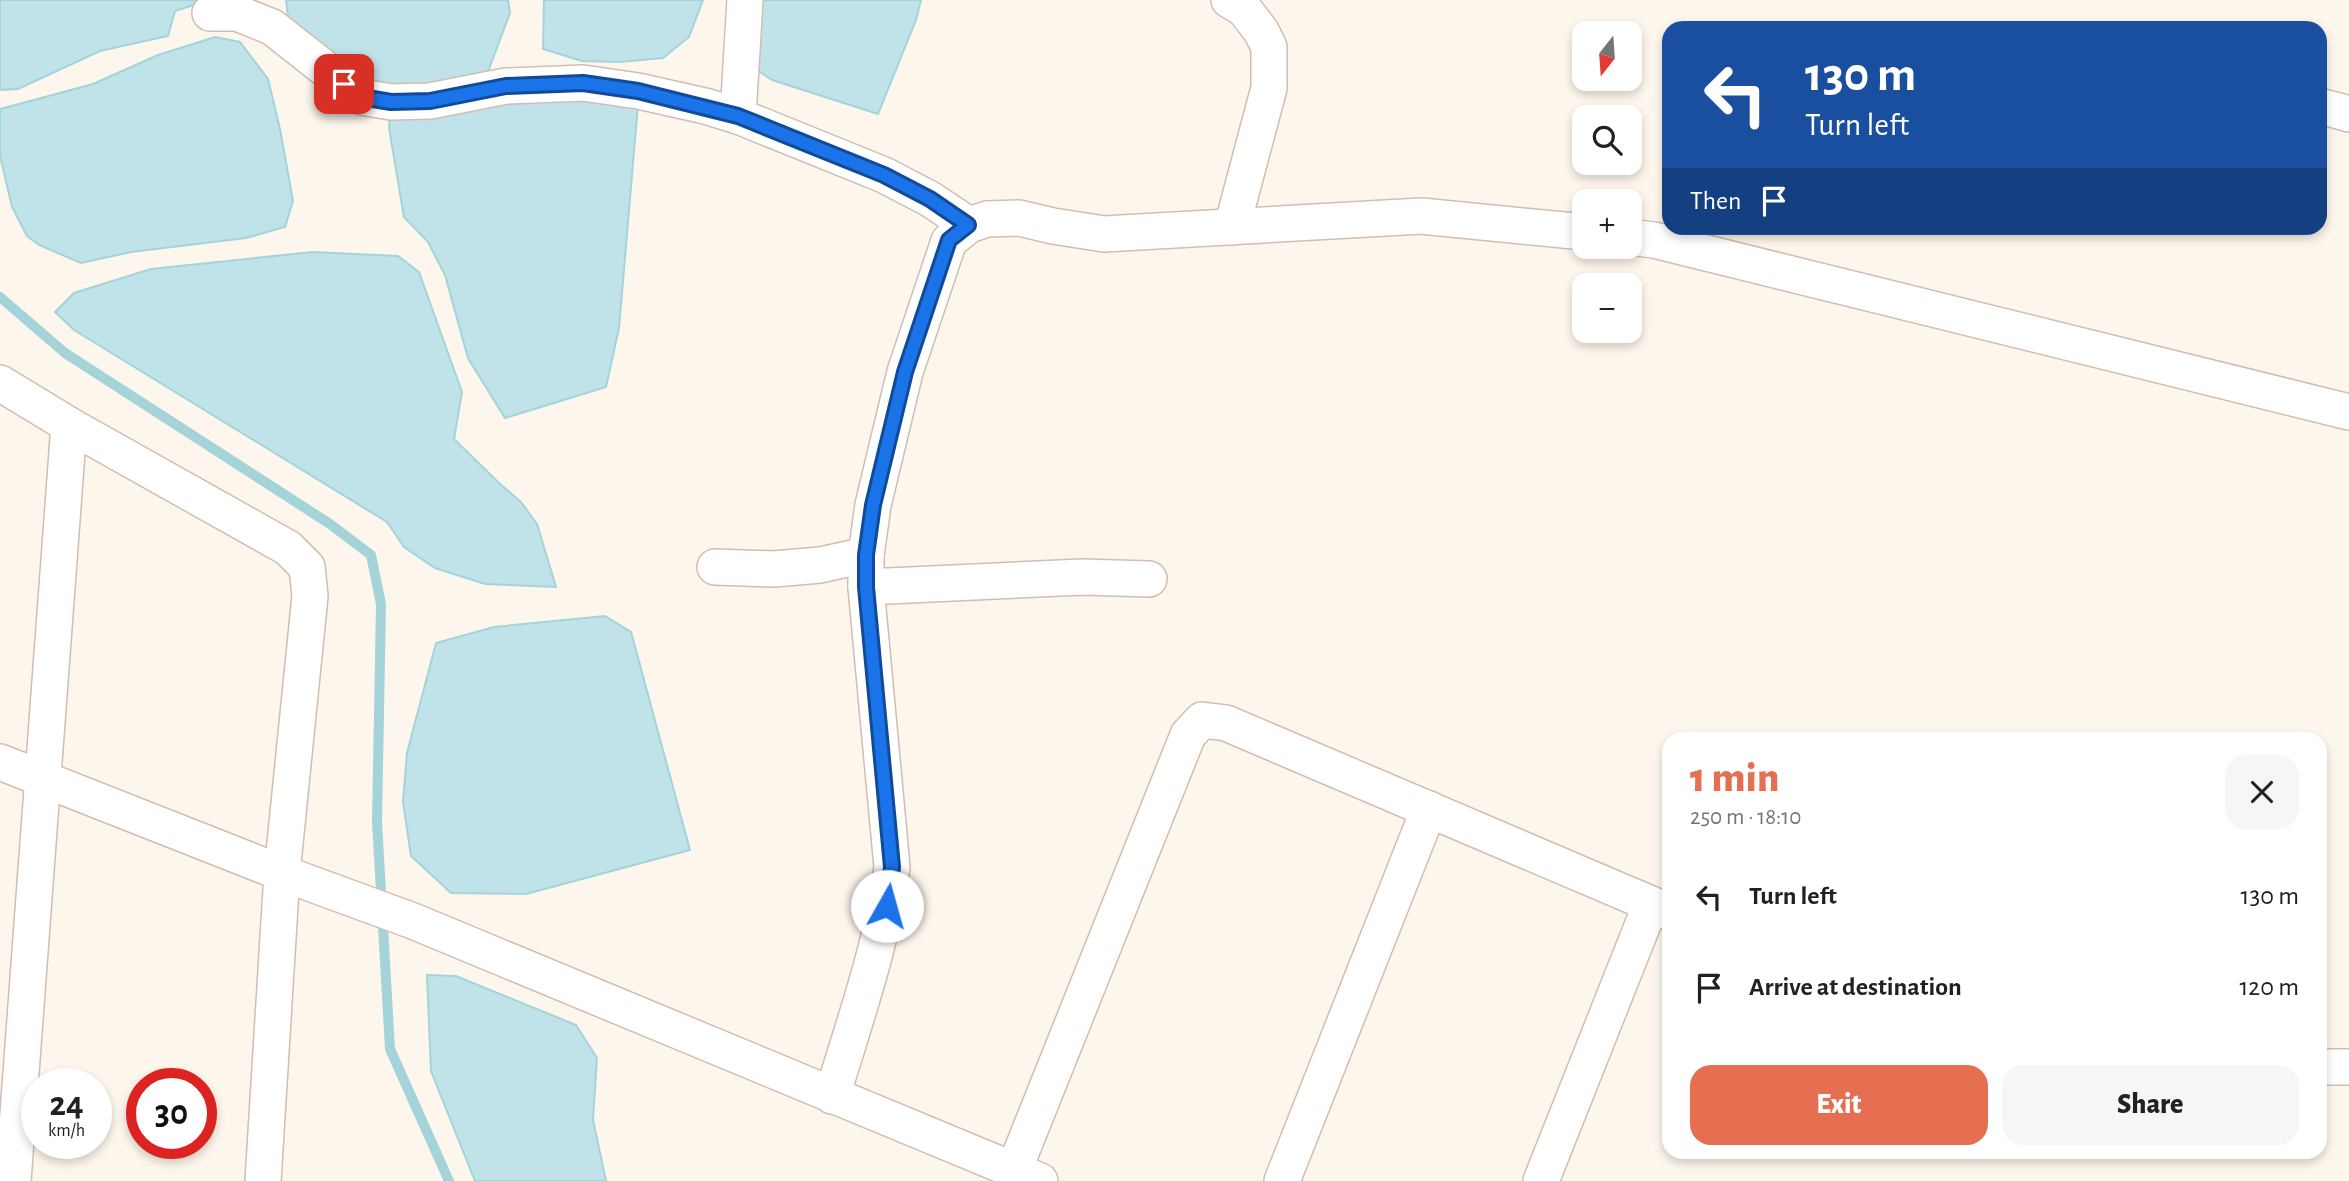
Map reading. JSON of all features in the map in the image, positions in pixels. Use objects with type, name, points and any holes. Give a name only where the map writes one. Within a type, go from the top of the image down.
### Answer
[{"type":"street","points":[[738,116],[745,0]]},
{"type":"street","points":[[1229,0],[1244,9],[1261,31],[1269,47],[1269,88],[1232,227]]},
{"type":"street","points":[[210,13],[237,13],[272,27],[361,97],[391,102],[430,101],[506,86],[583,83],[638,91],[738,116],[884,175],[930,199],[968,225]]},
{"type":"street","points":[[2327,108],[2349,114]]},
{"type":"street","points":[[832,1096],[873,961],[887,906],[892,867],[866,571],[873,505],[905,372],[949,240],[968,225],[987,219],[1019,218],[1104,234],[1421,216],[1572,231]]},
{"type":"street","points":[[1642,239],[2349,412]]},
{"type":"street","points":[[0,383],[69,425],[288,548],[307,567],[310,596],[282,873],[263,1181]]},
{"type":"street","points":[[13,1181],[69,425]]},
{"type":"street","points":[[715,567],[774,569],[808,566],[866,571],[1149,579]]},
{"type":"street","points":[[0,762],[282,873],[413,921],[1027,1176],[1188,735],[1202,720],[1226,723],[1660,909],[1541,1181]]},
{"type":"street","points":[[1282,1181],[1429,809]]},
{"type":"street","points":[[2327,1067],[2349,1067]]},
{"type":"water","points":[[0,0],[209,0],[175,11],[168,36],[100,51],[18,89],[0,90]]},
{"type":"water","points":[[286,0],[508,0],[510,13],[486,77],[431,88],[364,85],[289,25]]},
{"type":"water","points":[[544,0],[703,0],[689,37],[663,58],[620,62],[582,61],[543,49]]},
{"type":"water","points":[[752,0],[921,0],[916,20],[878,114],[772,80],[748,64]]},
{"type":"water","points":[[215,37],[240,42],[268,79],[293,201],[285,227],[246,238],[131,252],[81,263],[39,245],[27,236],[12,207],[0,156],[0,109],[93,84],[158,55]]},
{"type":"water","points":[[581,96],[638,104],[619,328],[606,387],[505,418],[468,358],[445,275],[428,242],[404,217],[389,128],[390,116],[507,98]]},
{"type":"water","points":[[312,252],[398,256],[419,272],[462,392],[454,439],[521,502],[537,524],[556,587],[485,584],[435,568],[404,547],[387,522],[74,330],[55,312],[74,293],[151,269]]},
{"type":"water","points":[[605,616],[631,632],[690,850],[526,894],[451,893],[411,856],[403,802],[407,753],[436,643],[494,627]]},
{"type":"water","points":[[427,975],[456,976],[576,1025],[597,1058],[593,1120],[606,1181],[475,1181],[431,1071]]},
{"type":"waterway","points":[[0,297],[65,353],[330,524],[371,555],[381,604],[377,822],[390,1049],[449,1181]]},
{"type":"route","points":[[344,84],[361,97],[391,102],[430,101],[506,86],[583,83],[638,91],[705,106],[738,116],[884,175],[930,199],[968,225],[949,240],[905,372],[873,505],[866,555],[866,587],[892,867],[887,906]]}]
